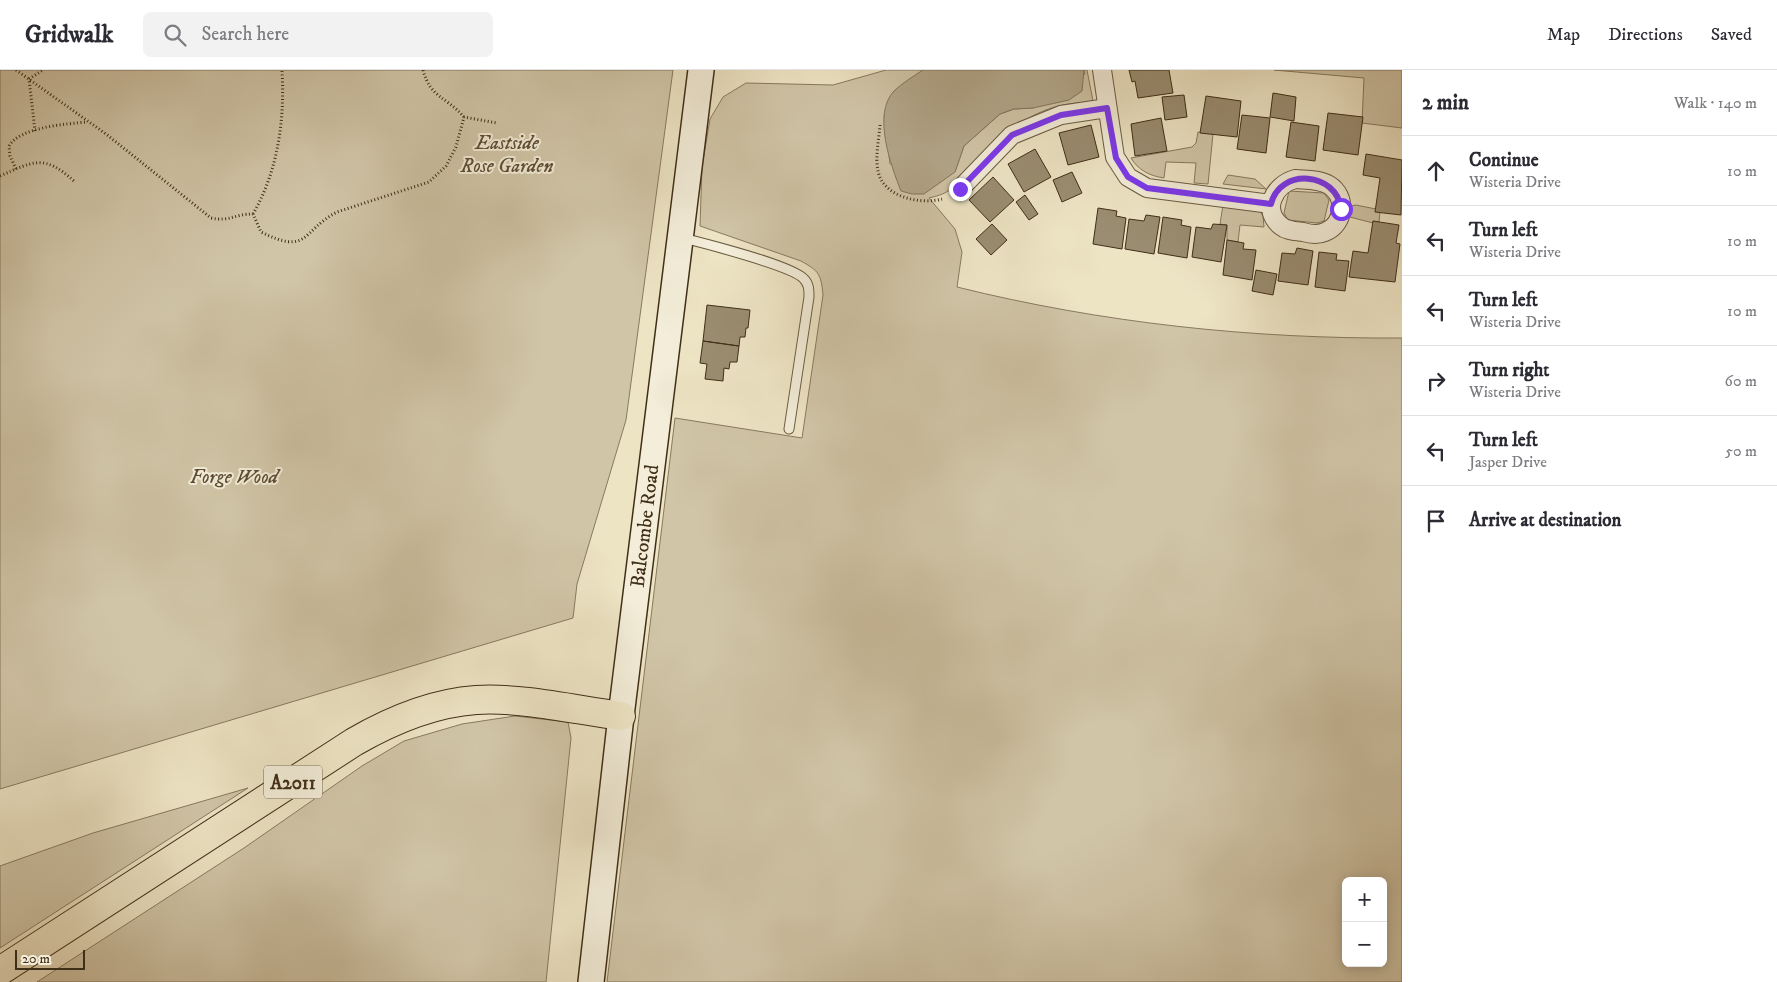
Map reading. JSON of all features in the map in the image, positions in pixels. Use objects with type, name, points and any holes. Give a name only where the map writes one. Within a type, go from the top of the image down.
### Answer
[{"type":"main road","name":"Balcombe Road","points":[[591,982],[621,716],[701,70]]},
{"type":"main road","name":"A2011","points":[[0,971],[354,742],[401,718],[425,709],[453,703],[496,700],[621,716]]},
{"type":"street","points":[[1102,70],[1116,158],[1128,177],[1147,188],[1271,204]]},
{"type":"street","points":[[960,189],[1012,135],[1061,115],[1107,108]]},
{"type":"lane","points":[[680,238],[729,251],[798,274],[808,283],[809,297],[789,429]]},
{"type":"path","points":[[16,70],[88,122],[211,218],[223,221],[244,214],[253,214]]},
{"type":"path","points":[[29,79],[43,70]]},
{"type":"path","points":[[253,214],[265,194],[277,157],[284,94],[282,70]]},
{"type":"path","points":[[423,70],[427,83],[433,92],[453,104],[464,117],[497,123]]},
{"type":"path","points":[[29,79],[34,131]]},
{"type":"path","points":[[253,214],[261,232],[277,240],[300,242],[316,230],[324,219],[337,212],[429,182],[446,166],[456,147],[464,117]]},
{"type":"path","points":[[16,169],[10,156],[9,146],[20,135],[88,122]]},
{"type":"path","points":[[880,125],[878,172],[890,192],[917,201],[940,200],[960,189]]},
{"type":"path","points":[[0,176],[39,162],[48,162],[61,169],[74,181]]},
{"type":"green space","name":"Forge Wood","points":[[0,70],[673,70],[626,420],[577,584],[573,618],[0,789]]},
{"type":"green space","points":[[886,70],[923,70],[893,92],[884,116],[890,164],[955,172],[964,146],[1000,114],[1014,109],[1033,108],[1085,74],[1084,70],[1087,70],[1093,101],[1058,106],[1045,110],[1021,123],[999,138],[979,156],[963,172],[951,189],[929,198],[955,229],[962,252],[957,287],[1067,310],[1178,326],[1290,336],[1402,338],[1402,982],[607,982],[675,418],[802,438],[823,295],[820,278],[812,268],[801,261],[700,226],[702,167],[710,119],[723,97],[746,83],[833,85]]},
{"type":"green space","points":[[1274,70],[1402,70],[1402,128],[1362,123],[1364,78]]},
{"type":"green space","points":[[1198,132],[1213,134],[1208,184],[1194,183],[1196,163],[1166,162],[1164,178],[1145,172],[1131,158],[1192,147],[1196,143]]},
{"type":"green space","points":[[1228,175],[1255,179],[1266,189],[1223,184]]},
{"type":"green space","points":[[1289,191],[1324,193],[1329,200],[1324,221],[1317,223],[1288,220],[1284,213]]},
{"type":"green space","points":[[1223,205],[1260,211],[1263,216],[1264,227],[1240,225],[1238,242],[1227,240],[1227,225],[1220,224]]},
{"type":"green space","points":[[1356,205],[1376,209],[1380,212],[1379,222],[1373,221],[1373,223],[1346,216],[1347,207]]},
{"type":"green space","points":[[515,716],[568,722],[571,738],[546,982],[37,982],[244,848],[362,766],[404,741],[462,724]]},
{"type":"green space","points":[[248,788],[0,948],[0,866],[93,833]]},
{"type":"shaded area","points":[[923,70],[1084,70],[1082,91],[1069,100],[1033,108],[1014,109],[1000,114],[964,146],[955,172],[924,194],[912,194],[901,191],[893,168],[886,140],[884,113],[894,91]]},
{"type":"building","points":[[1129,70],[1169,70],[1173,93],[1138,98],[1135,81],[1132,82]]},
{"type":"building","points":[[1273,93],[1296,97],[1294,121],[1270,117]]},
{"type":"building","points":[[1184,95],[1187,117],[1165,120],[1162,97]]},
{"type":"building","points":[[1206,96],[1241,101],[1237,137],[1200,133]]},
{"type":"building","points":[[1328,113],[1363,117],[1358,155],[1323,150]]},
{"type":"building","points":[[1242,115],[1270,118],[1266,153],[1237,149]]},
{"type":"building","points":[[1161,118],[1167,151],[1135,156],[1131,124]]},
{"type":"building","points":[[1291,122],[1319,126],[1315,161],[1286,157]]},
{"type":"building","points":[[1091,125],[1099,157],[1068,165],[1059,133]]},
{"type":"building","points":[[1035,149],[1051,177],[1024,192],[1008,164]]},
{"type":"building","points":[[1366,154],[1402,160],[1401,215],[1375,212],[1380,178],[1363,175]]},
{"type":"building","points":[[1072,172],[1082,193],[1062,202],[1053,180]]},
{"type":"building","points":[[993,177],[1014,200],[990,222],[969,200]]},
{"type":"building","points":[[1025,195],[1038,214],[1029,220],[1016,202]]},
{"type":"building","points":[[1098,208],[1117,211],[1116,216],[1126,218],[1122,249],[1093,244]]},
{"type":"building","points":[[1146,215],[1160,217],[1154,254],[1125,249],[1129,219],[1144,221]]},
{"type":"building","points":[[1163,217],[1182,220],[1181,225],[1191,227],[1187,258],[1158,253]]},
{"type":"building","points":[[1373,221],[1399,225],[1396,243],[1400,244],[1395,282],[1349,277],[1353,251],[1368,253]]},
{"type":"building","points":[[992,224],[1007,240],[991,255],[976,239]]},
{"type":"building","points":[[1213,224],[1227,225],[1221,262],[1192,257],[1196,227],[1211,229]]},
{"type":"building","points":[[1227,240],[1244,243],[1243,249],[1256,250],[1252,280],[1223,275]]},
{"type":"building","points":[[1297,248],[1313,251],[1308,285],[1278,281],[1282,253],[1295,254]]},
{"type":"building","points":[[1319,252],[1337,254],[1336,260],[1349,261],[1345,291],[1315,287]]},
{"type":"building","points":[[1256,270],[1277,274],[1273,295],[1252,291]]},
{"type":"building","points":[[707,305],[750,310],[748,328],[746,328],[745,337],[740,337],[739,346],[703,341]]},
{"type":"building","points":[[703,341],[739,346],[737,362],[730,362],[729,369],[724,368],[723,381],[705,379],[707,364],[700,363]]},
{"type":"route","points":[[960,189],[1012,135],[1061,115],[1107,108],[1116,158],[1128,177],[1147,188],[1271,204],[1273,195],[1278,187],[1295,179],[1321,182],[1330,186],[1340,200],[1341,209]]},
{"type":"park label","name":"Eastside Rose Garden","points":[[507,154]]}]
